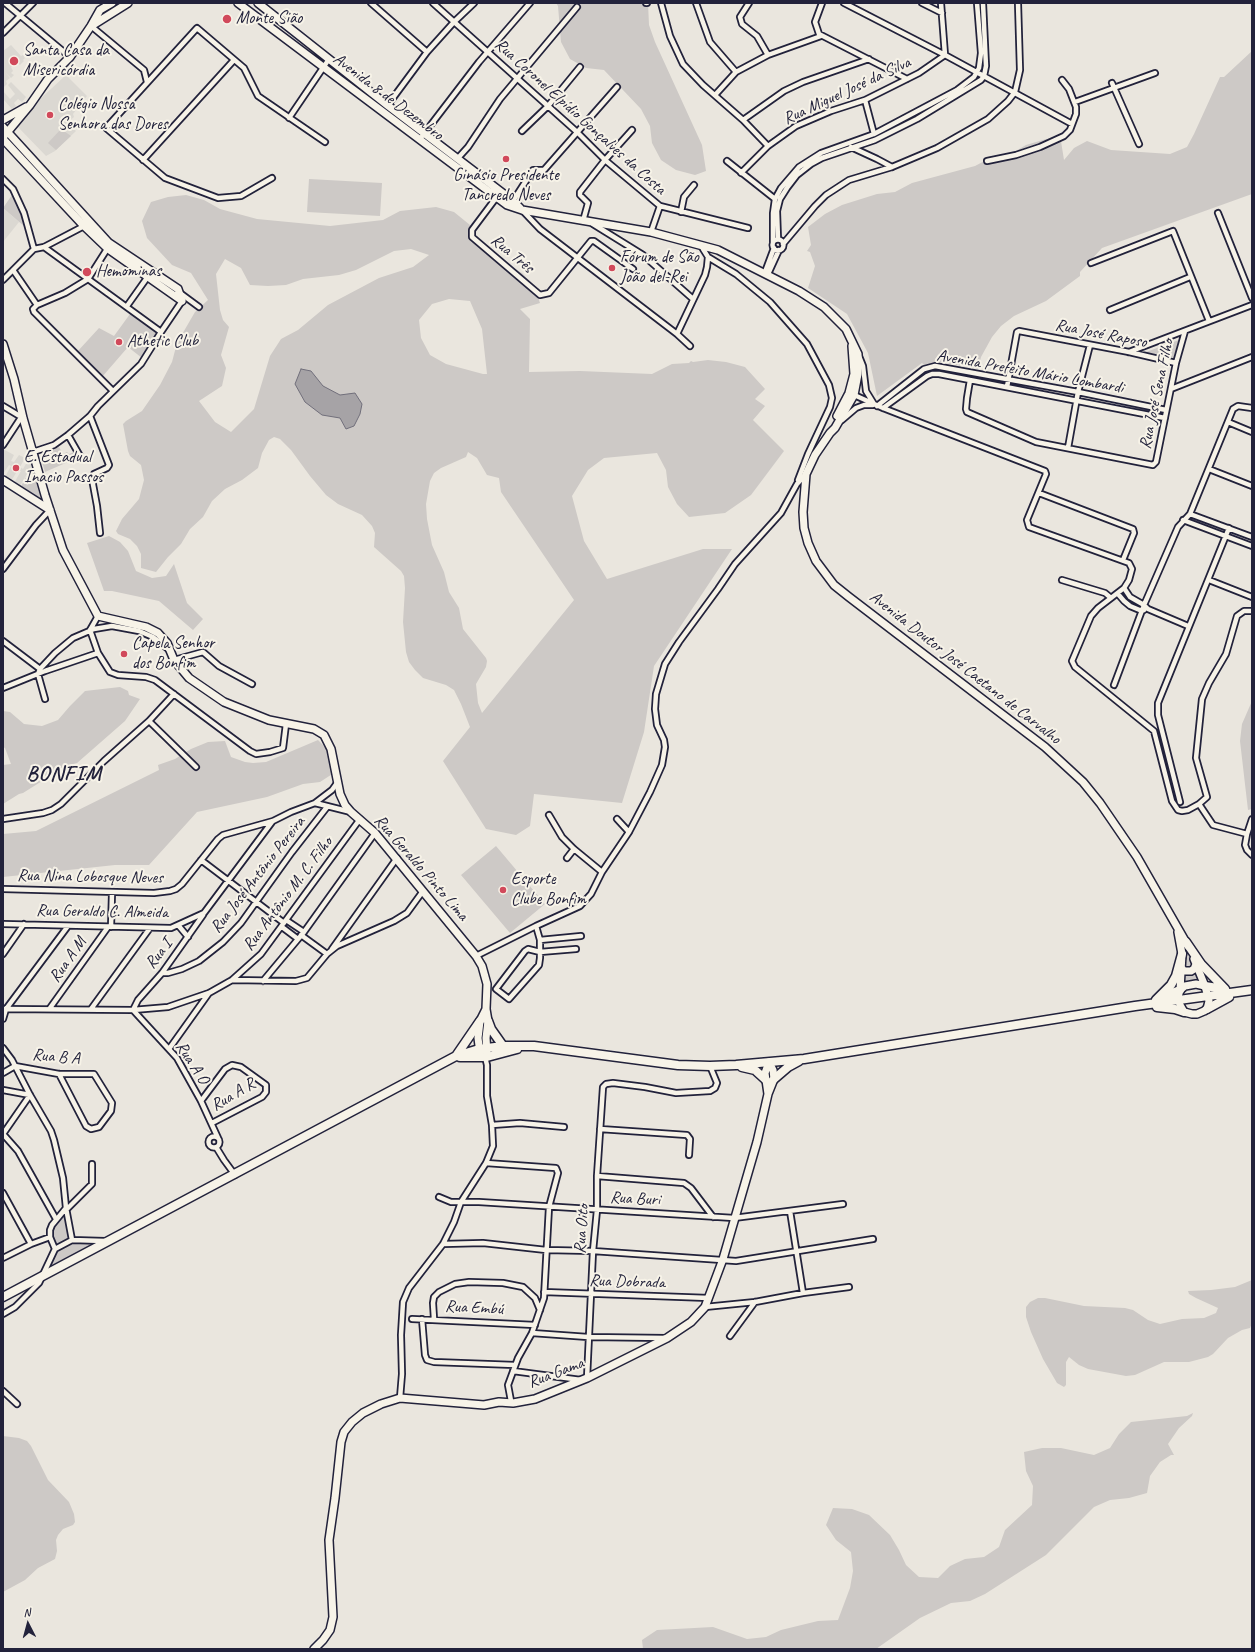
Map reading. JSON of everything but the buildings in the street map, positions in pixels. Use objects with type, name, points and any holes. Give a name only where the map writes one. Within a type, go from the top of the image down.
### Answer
[{"type":"highway","points":[[1186,942],[1201,964],[1225,989]]},
{"type":"highway","points":[[1156,1000],[1171,984],[1176,976],[1182,954]]},
{"type":"highway","points":[[1205,986],[1243,992]]},
{"type":"highway","points":[[1135,1006],[1156,1000],[1180,990]]},
{"type":"highway","points":[[3,1297],[235,1175],[456,1056],[483,1049],[503,1046],[534,1046],[656,1062],[710,1066],[736,1065],[804,1058],[1135,1006],[1252,990]]},
{"type":"highway","points":[[1207,1008],[1243,992]]},
{"type":"highway","points":[[1135,1006],[1161,1007],[1184,1012]]},
{"type":"highway","points":[[456,1056],[484,1021],[503,1046]]},
{"type":"highway","points":[[456,1056],[470,1058],[485,1057],[523,1046]]},
{"type":"highway","points":[[736,1065],[755,1070],[770,1080],[788,1066],[804,1058]]},
{"type":"main road","points":[[112,3],[100,10],[91,26],[70,56],[48,79],[30,106],[4,133],[87,225],[109,246],[149,274],[182,301]]},
{"type":"main road","points":[[91,26],[128,3]]},
{"type":"main road","name":"Avenida 8 de Dezembro","points":[[238,3],[420,139],[496,198],[508,206],[522,210]]},
{"type":"main road","name":"Avenida 8 de Dezembro","points":[[258,3],[387,105],[513,200],[522,210]]},
{"type":"main road","points":[[3,120],[30,106]]},
{"type":"main road","name":"Avenida Doutor José Caetano de Carvalho","points":[[522,210],[651,232],[710,247],[766,273],[799,291],[824,307],[846,330],[858,354],[858,374],[851,394],[832,431],[815,455],[806,474],[803,512],[808,543],[816,561],[834,585],[1046,747],[1065,765],[1100,803],[1137,857],[1170,913]]},
{"type":"main road","points":[[149,274],[179,291],[182,301]]},
{"type":"main road","name":"Avenida Doutor José Caetano de Carvalho","points":[[851,394],[854,374],[852,342]]},
{"type":"main road","points":[[3,344],[14,379],[22,417],[50,510],[64,550],[98,616],[151,629],[162,637],[167,643],[174,660],[189,678],[215,697],[270,720],[286,724]]},
{"type":"main road","points":[[3,480],[50,510]]},
{"type":"main road","name":"Rua Geraldo Pinto Lima","points":[[286,724],[314,729],[324,735],[329,744],[340,794],[351,812],[376,833],[476,956],[484,971],[487,984],[484,1021],[486,1032],[483,1049]]},
{"type":"main road","points":[[1170,913],[1196,964],[1208,997],[1207,1008],[1197,1014],[1184,1012],[1178,1001],[1182,954],[1178,934],[1170,913]]},
{"type":"main road","points":[[1181,967],[1184,970],[1191,971],[1196,968],[1196,964]]},
{"type":"main road","points":[[1180,990],[1190,985],[1205,986]]},
{"type":"main road","points":[[483,1049],[485,1057]]},
{"type":"main road","points":[[769,1062],[766,1071],[770,1080]]},
{"type":"main road","name":"Rua Gama","points":[[400,1398],[484,1405],[499,1402],[513,1404],[536,1399],[585,1379],[667,1338],[691,1322],[705,1307],[723,1259],[757,1142],[770,1080]]},
{"type":"main road","points":[[314,1649],[330,1630],[333,1617],[329,1540],[341,1442],[344,1432],[352,1422],[363,1413],[400,1398]]},
{"type":"street","points":[[5,3],[70,56]]},
{"type":"street","points":[[3,33],[33,3]]},
{"type":"street","points":[[372,3],[428,52]]},
{"type":"street","name":"Rua Coronel Elpídio Gonçalves da Costa","points":[[433,3],[577,132],[605,160],[660,206],[748,228]]},
{"type":"street","points":[[382,112],[428,52],[454,22],[474,3]]},
{"type":"street","points":[[420,139],[488,52],[530,3]]},
{"type":"street","points":[[661,3],[670,36],[683,64],[703,85],[743,120],[768,146]]},
{"type":"street","points":[[696,3],[710,42],[736,72]]},
{"type":"street","points":[[749,3],[740,17],[742,24],[756,36],[768,55]]},
{"type":"street","points":[[822,3],[815,22],[817,31],[821,36],[907,79]]},
{"type":"street","points":[[844,3],[1015,92],[1072,124]]},
{"type":"street","points":[[922,3],[942,13]]},
{"type":"street","points":[[941,3],[945,55]]},
{"type":"street","points":[[777,249],[773,242],[773,213],[775,199],[790,176],[821,153],[874,134],[957,90],[977,73],[981,53],[978,3]]},
{"type":"street","points":[[778,239],[777,212],[780,199],[797,175],[816,161],[851,147],[874,140],[917,119],[972,87],[984,76],[986,58],[982,3]]},
{"type":"street","points":[[766,273],[777,249],[782,248],[815,206],[826,195],[849,180],[892,167],[937,148],[977,126],[998,111],[1015,92],[1020,70],[1018,3]]},
{"type":"street","points":[[458,158],[468,147],[500,99],[577,7]]},
{"type":"street","points":[[91,26],[144,70],[155,73]]},
{"type":"street","points":[[272,178],[241,196],[218,198],[165,178],[106,128],[197,28],[244,68],[258,96],[325,142]]},
{"type":"street","points":[[715,95],[736,72],[768,55],[821,36]]},
{"type":"street","name":"Rua Miguel José da Silva","points":[[741,173],[768,146],[796,126],[831,111],[865,100],[919,73],[945,55]]},
{"type":"street","points":[[289,118],[329,59]]},
{"type":"street","points":[[743,120],[784,91],[803,82],[869,59]]},
{"type":"street","points":[[143,160],[234,60]]},
{"type":"street","points":[[522,131],[548,106],[580,67]]},
{"type":"street","points":[[144,70],[147,82]]},
{"type":"street","points":[[1075,102],[1114,85],[1155,73]]},
{"type":"street","points":[[987,161],[1016,155],[1040,147],[1064,136],[1070,130],[1076,114],[1075,102],[1062,80]]},
{"type":"street","points":[[1114,85],[1139,144]]},
{"type":"street","points":[[513,200],[532,170],[544,170],[617,87]]},
{"type":"street","points":[[865,100],[874,134]]},
{"type":"street","points":[[632,130],[605,160],[580,192],[580,195],[588,203],[586,221],[643,255],[693,299]]},
{"type":"street","points":[[851,147],[892,167]]},
{"type":"street","points":[[727,161],[775,199]]},
{"type":"street","points":[[3,179],[13,189],[24,213],[34,249]]},
{"type":"street","points":[[681,212],[684,197],[687,191],[694,185]]},
{"type":"street","name":"Rua Três","points":[[496,198],[472,230],[473,238],[540,295],[550,293],[578,258]]},
{"type":"street","points":[[651,232],[660,206]]},
{"type":"street","name":"Avenida 8 de Dezembro","points":[[522,210],[540,229],[677,334],[690,346]]},
{"type":"street","points":[[1218,213],[1252,298]]},
{"type":"street","points":[[3,280],[34,249],[44,247],[87,225]]},
{"type":"street","points":[[1091,263],[1172,231],[1209,321]]},
{"type":"street","points":[[773,242],[778,239]]},
{"type":"street","points":[[778,239],[784,244]]},
{"type":"street","points":[[578,258],[588,242],[594,241],[633,269]]},
{"type":"street","points":[[109,246],[88,279],[65,293],[37,305],[34,308],[34,312],[113,391]]},
{"type":"street","points":[[44,247],[127,306],[160,332]]},
{"type":"street","points":[[476,956],[580,906],[591,894],[602,872],[629,832],[662,765],[665,747],[664,740],[657,725],[655,709],[656,694],[665,664],[735,564],[781,514],[797,484],[808,454],[830,407],[832,398],[829,385],[807,344],[770,302],[736,274],[708,257],[703,249],[710,247]]},
{"type":"street","points":[[677,334],[705,275],[708,267],[708,257]]},
{"type":"street","points":[[13,270],[37,305]]},
{"type":"street","points":[[127,306],[149,274]]},
{"type":"street","points":[[1110,310],[1190,277]]},
{"type":"street","points":[[179,291],[199,307]]},
{"type":"street","points":[[33,452],[54,445],[90,416],[141,364],[160,332],[182,301]]},
{"type":"street","points":[[1129,352],[1252,305]]},
{"type":"street","name":"Rua José Raposo","points":[[1008,379],[1017,332],[1021,331],[1129,352],[1176,363]]},
{"type":"street","name":"Rua José Sena Filho","points":[[1068,448],[1153,465],[1156,462],[1176,363],[1185,331]]},
{"type":"street","points":[[970,380],[967,398],[967,412],[1036,442],[1068,448],[1076,400],[1090,345]]},
{"type":"street","points":[[832,431],[856,408],[863,399],[866,391],[863,366],[858,354]]},
{"type":"street","points":[[1171,389],[1252,358]]},
{"type":"street","name":"Avenida Prefeito Mário Lombardi","points":[[876,405],[924,369],[934,366],[1078,392],[1166,410]]},
{"type":"street","points":[[924,369],[927,376]]},
{"type":"street","name":"Avenida Prefeito Mário Lombardi","points":[[883,408],[927,376],[939,374],[1165,418]]},
{"type":"street","points":[[1007,387],[1008,379]]},
{"type":"street","points":[[866,391],[876,405]]},
{"type":"street","points":[[851,394],[883,408],[1045,471],[1046,474],[1027,520],[1029,527],[1130,562],[1132,569],[1129,580],[1118,594],[1090,616],[1072,659],[1073,664],[1154,731],[1172,801],[1178,810],[1185,811],[1199,804],[1207,797],[1196,758],[1202,699],[1226,654],[1238,616],[1244,611],[1252,611]]},
{"type":"street","points":[[856,408],[864,405],[876,405]]},
{"type":"street","points":[[3,406],[22,417],[3,445]]},
{"type":"street","points":[[1114,685],[1142,611],[1146,607],[1178,527],[1190,514],[1235,407],[1252,408]]},
{"type":"street","points":[[90,416],[108,465],[107,468],[94,474],[92,479],[98,506],[100,534]]},
{"type":"street","points":[[1228,422],[1252,432]]},
{"type":"street","points":[[68,435],[80,456]]},
{"type":"street","points":[[1209,469],[1252,486]]},
{"type":"street","points":[[797,484],[806,474]]},
{"type":"street","points":[[1039,493],[1133,529],[1134,533],[1123,560]]},
{"type":"street","points":[[3,569],[36,524],[50,510]]},
{"type":"street","points":[[1190,514],[1252,537]]},
{"type":"street","points":[[1183,520],[1252,546]]},
{"type":"street","points":[[1180,802],[1158,707],[1188,626],[1209,580],[1229,528]]},
{"type":"street","points":[[1062,580],[1105,593],[1111,598]]},
{"type":"street","points":[[1209,580],[1252,597]]},
{"type":"street","points":[[1124,588],[1130,597],[1146,607],[1188,626]]},
{"type":"street","points":[[1118,594],[1124,601],[1142,611]]},
{"type":"street","points":[[98,616],[90,630],[98,653],[110,672],[118,675],[151,678],[246,749],[256,754],[282,748],[286,724]]},
{"type":"street","points":[[39,671],[55,653],[73,638],[90,630],[112,626],[139,631],[156,639],[170,651]]},
{"type":"street","points":[[3,641],[39,671],[45,699]]},
{"type":"street","points":[[174,660],[203,652],[219,666],[252,684]]},
{"type":"street","points":[[3,688],[39,671],[98,653]]},
{"type":"street","points":[[3,819],[43,813],[52,810],[61,804],[148,722],[174,694]]},
{"type":"street","points":[[148,722],[196,767]]},
{"type":"street","name":"Rua Nina Lobosque Neves","points":[[3,889],[154,893],[176,889],[182,884],[218,839],[223,835],[273,822],[291,812],[315,803],[332,790],[337,783]]},
{"type":"street","points":[[315,803],[351,812]]},
{"type":"street","points":[[1199,804],[1212,825],[1247,834]]},
{"type":"street","name":"Rua José Antônio Pereira","points":[[162,973],[182,969],[203,958],[233,933],[257,903],[292,852],[328,806]]},
{"type":"street","points":[[549,815],[562,837],[602,872]]},
{"type":"street","points":[[617,819],[629,832]]},
{"type":"street","points":[[1252,819],[1247,834],[1246,848],[1252,855]]},
{"type":"street","name":"Rua Antônio M. C. Filho","points":[[5,1009],[50,1008],[133,1010],[168,1007],[209,993],[232,980],[261,954],[360,820]]},
{"type":"street","name":"Rua Geraldo C. Almeida","points":[[3,924],[171,928],[204,914],[273,822]]},
{"type":"street","points":[[263,981],[301,936],[376,833]]},
{"type":"street","points":[[567,858],[574,849]]},
{"type":"street","points":[[232,980],[302,981],[311,975],[329,953],[397,858]]},
{"type":"street","points":[[201,860],[301,936],[329,953]]},
{"type":"street","points":[[329,953],[337,946],[394,921],[407,913],[423,890]]},
{"type":"street","points":[[110,927],[112,893]]},
{"type":"street","name":"Rua I","points":[[133,1010],[138,1000],[162,973],[204,914]]},
{"type":"street","points":[[284,923],[301,936]]},
{"type":"street","points":[[3,954],[24,924]]},
{"type":"street","points":[[178,925],[188,937]]},
{"type":"street","points":[[3,1019],[5,1009],[68,926]]},
{"type":"street","points":[[536,926],[540,940],[540,952],[539,965],[509,999],[496,989],[525,951],[540,952],[576,949]]},
{"type":"street","name":"Rua A M","points":[[50,1008],[110,927]]},
{"type":"street","points":[[91,1009],[150,928]]},
{"type":"street","points":[[540,940],[581,936]]},
{"type":"street","points":[[169,1049],[209,993]]},
{"type":"street","points":[[194,999],[201,1006]]},
{"type":"street","name":"Rua A O","points":[[133,1010],[177,1058],[201,1101],[218,1138]]},
{"type":"street","points":[[3,1042],[4,1049],[16,1066],[54,1140],[63,1178],[66,1209],[72,1240]]},
{"type":"street","points":[[400,1398],[402,1374],[401,1335],[403,1302],[409,1288],[443,1244],[454,1222],[461,1202],[486,1163],[493,1146],[492,1125],[487,1096],[487,1065],[485,1057]]},
{"type":"street","name":"Rua A R","points":[[201,1101],[230,1065],[236,1064],[241,1066],[264,1083],[266,1090],[262,1097],[213,1126]]},
{"type":"street","points":[[3,1073],[16,1066]]},
{"type":"street","name":"Rua B A","points":[[16,1066],[59,1074],[94,1074],[112,1106],[111,1111],[99,1127],[91,1129],[84,1123],[59,1074]]},
{"type":"street","name":"Rua Oito","points":[[585,1379],[597,1210],[596,1176],[602,1090],[606,1084],[646,1087],[676,1093],[710,1091],[716,1087],[717,1083],[710,1066]]},
{"type":"street","points":[[3,1090],[30,1095]]},
{"type":"street","points":[[30,1095],[3,1134],[18,1151],[56,1219]]},
{"type":"street","points":[[492,1125],[520,1123],[564,1127]]},
{"type":"street","points":[[213,1126],[214,1133],[208,1140],[208,1144],[212,1147],[216,1147],[235,1175]]},
{"type":"street","points":[[600,1129],[687,1135],[689,1137],[689,1155]]},
{"type":"street","points":[[211,1137],[218,1138],[219,1142],[216,1147]]},
{"type":"street","points":[[486,1163],[556,1168],[558,1173],[549,1207],[543,1303],[532,1333],[515,1365],[508,1385],[510,1401],[513,1404]]},
{"type":"street","points":[[55,1249],[50,1236],[50,1230],[56,1219],[92,1184],[92,1164]]},
{"type":"street","points":[[596,1176],[684,1183],[691,1188],[713,1217]]},
{"type":"street","points":[[3,1193],[31,1244]]},
{"type":"street","name":"Rua Buri","points":[[439,1197],[451,1202],[734,1218],[843,1204]]},
{"type":"street","points":[[790,1211],[795,1251],[803,1293]]},
{"type":"street","points":[[3,1258],[50,1236]]},
{"type":"street","points":[[443,1244],[483,1242],[546,1250],[593,1250],[736,1261],[873,1239]]},
{"type":"street","points":[[3,1314],[15,1307],[39,1283],[55,1249],[72,1240],[108,1241]]},
{"type":"street","points":[[434,1319],[434,1297],[439,1292],[455,1284],[469,1282],[503,1283],[523,1287],[535,1298],[540,1310]]},
{"type":"street","points":[[705,1307],[755,1302],[803,1293],[849,1287]]},
{"type":"street","name":"Rua Dobrada","points":[[544,1292],[709,1298]]},
{"type":"street","points":[[730,1336],[755,1302]]},
{"type":"street","name":"Rua Embú","points":[[412,1318],[535,1325]]},
{"type":"street","points":[[422,1319],[425,1355],[427,1360],[434,1362],[515,1365]]},
{"type":"street","points":[[532,1333],[588,1337],[667,1338]]},
{"type":"street","points":[[513,1371],[585,1379]]},
{"type":"street","points":[[3,1392],[18,1404]]},
{"type":"shaded area","points":[[556,3],[648,3],[649,25],[655,42],[702,145],[706,171],[695,175],[676,170],[661,160],[652,143],[650,126],[641,109],[604,70],[586,68],[570,59],[561,42],[558,6]]},
{"type":"shaded area","name":"Santa Casa da Misericórdia","points":[[11,45],[21,56],[23,55],[25,58],[20,65],[16,62],[11,67],[13,71],[11,73],[14,75],[11,78],[5,72],[10,78],[6,81],[7,84],[3,88],[3,51]]},
{"type":"shaded area","points":[[1252,51],[1252,194],[1102,248],[1080,272],[1080,276],[1046,301],[1014,316],[1001,326],[992,337],[981,357],[978,369],[940,362],[924,365],[922,363],[877,396],[868,353],[847,314],[808,288],[815,266],[810,252],[807,251],[811,245],[808,227],[825,214],[842,205],[877,194],[895,192],[912,183],[975,166],[992,157],[1009,155],[1026,145],[1060,135],[1064,160],[1074,148],[1087,141],[1111,150],[1170,154],[1187,147],[1220,77],[1224,77]]},
{"type":"shaded area","name":"Colégio Nossa Senhora das Dores","points":[[66,75],[87,96],[73,114],[74,117],[67,123],[76,131],[55,151],[46,156],[17,126],[38,101]]},
{"type":"shaded area","points":[[11,82],[26,97],[22,102],[18,99],[14,103],[16,106],[12,109],[3,99],[3,91],[10,99],[15,94],[8,85]]},
{"type":"shaded area","points":[[61,129],[71,136],[56,150],[48,143]]},
{"type":"shaded area","points":[[309,179],[382,183],[380,216],[307,212]]},
{"type":"shaded area","points":[[12,195],[26,224],[25,227],[3,208]]},
{"type":"shaded area","points":[[186,195],[204,200],[220,209],[257,219],[330,226],[383,220],[400,211],[436,207],[454,212],[470,225],[479,242],[491,255],[522,273],[534,286],[540,303],[520,309],[530,319],[529,372],[580,371],[652,374],[672,364],[708,360],[726,362],[745,367],[765,389],[755,399],[765,406],[753,420],[784,451],[751,495],[725,513],[689,517],[677,504],[668,487],[666,470],[657,453],[604,458],[588,470],[572,496],[584,541],[607,579],[703,549],[732,549],[654,666],[644,732],[622,803],[534,794],[530,826],[516,835],[486,829],[443,761],[470,727],[461,704],[454,690],[446,685],[423,678],[409,662],[406,652],[403,622],[405,588],[404,576],[401,571],[374,547],[375,533],[372,526],[362,515],[338,504],[326,495],[291,450],[280,439],[274,437],[269,440],[262,453],[258,468],[242,480],[225,489],[212,501],[203,517],[190,529],[181,544],[156,572],[141,568],[141,554],[137,546],[130,539],[118,534],[116,531],[122,519],[139,499],[144,480],[141,465],[130,456],[128,451],[123,424],[142,411],[160,385],[172,362],[177,343],[195,312],[208,300],[191,273],[172,265],[147,238],[142,221],[151,202],[168,197]],"holes":[[[411,249],[429,255],[413,267],[379,278],[328,305],[298,330],[281,339],[270,356],[254,409],[231,432],[215,422],[199,401],[222,386],[226,368],[221,355],[229,327],[223,320],[220,310],[216,274],[225,259],[241,268],[250,285],[268,286],[286,285],[303,279],[339,275],[356,270],[394,251]],[[449,299],[470,301],[482,329],[487,374],[446,364],[430,355],[421,338],[419,320],[432,304]],[[468,452],[477,458],[487,475],[499,478],[501,492],[574,600],[482,713],[478,703],[476,684],[486,667],[487,661],[463,629],[459,608],[449,592],[444,572],[432,545],[426,504],[430,481],[434,473],[441,468],[466,457]]]},
{"type":"shaded area","points":[[3,208],[19,222],[3,242]]},
{"type":"shaded area","name":"Athetic Club","points":[[130,314],[156,333],[157,336],[142,358],[128,347],[102,377],[77,352],[99,328],[114,336]]},
{"type":"shaded area","points":[[1179,340],[1174,358],[1146,352]]},
{"type":"shaded area","points":[[301,369],[311,371],[323,386],[340,395],[355,393],[362,404],[360,414],[354,426],[346,429],[340,418],[322,415],[305,402],[295,384]]},
{"type":"shaded area","points":[[59,447],[63,454],[67,452],[69,454],[76,451],[77,458],[45,472],[42,462],[49,460],[48,452]]},
{"type":"shaded area","name":"E. Estadual Inacio Passos","points":[[3,449],[14,455],[11,461],[14,462],[19,455],[25,458],[20,467],[23,469],[31,455],[34,462],[20,486],[14,483],[21,471],[18,470],[11,481],[5,477],[11,466],[9,465],[3,474]]},
{"type":"shaded area","points":[[34,463],[44,501],[39,501],[20,488]]},
{"type":"shaded area","points":[[109,536],[120,542],[128,551],[136,571],[152,578],[166,576],[174,564],[187,603],[203,619],[193,630],[159,601],[112,591],[104,591],[87,543]]},
{"type":"shaded area","points":[[120,687],[128,691],[129,695],[140,699],[125,721],[77,763],[66,766],[3,804],[3,765],[11,764],[5,748],[3,747],[3,711],[10,712],[24,724],[42,726],[58,720],[85,691]]},
{"type":"shaded area","points":[[1252,701],[1252,809],[1248,810],[1240,741],[1242,724]]},
{"type":"shaded area","points":[[318,740],[326,748],[337,771],[320,782],[303,784],[267,797],[197,812],[149,865],[115,865],[3,877],[3,834],[36,831],[159,770],[158,765],[175,759],[191,749],[208,742],[225,741],[231,757],[253,763],[266,762]]},
{"type":"shaded area","name":"Esporte Clube Bonfim","points":[[496,846],[545,904],[510,933],[461,875]]},
{"type":"shaded area","points":[[1184,945],[1194,960],[1200,980],[1183,982],[1185,966]]},
{"type":"shaded area","points":[[63,1217],[66,1220],[69,1239],[56,1245],[53,1238],[52,1228],[60,1218]]},
{"type":"shaded area","points":[[73,1242],[99,1243],[49,1268],[57,1250]]},
{"type":"shaded area","points":[[1252,1280],[1252,1323],[1250,1328],[1242,1330],[1228,1338],[1213,1354],[1208,1357],[1189,1362],[1164,1362],[1135,1375],[1126,1376],[1088,1369],[1079,1365],[1069,1357],[1066,1362],[1066,1385],[1064,1387],[1057,1383],[1043,1359],[1026,1317],[1026,1307],[1030,1302],[1038,1298],[1045,1298],[1084,1306],[1125,1308],[1133,1310],[1148,1320],[1160,1324],[1182,1319],[1204,1318],[1216,1313],[1218,1308],[1196,1298],[1189,1294],[1188,1291],[1235,1287]]},
{"type":"shaded area","points":[[1193,1413],[1192,1416],[1179,1428],[1168,1444],[1174,1455],[1171,1455],[1160,1462],[1150,1476],[1147,1493],[1129,1498],[1110,1500],[1094,1507],[1046,1555],[985,1594],[970,1601],[951,1603],[920,1618],[876,1649],[643,1649],[642,1640],[657,1630],[713,1627],[747,1639],[766,1637],[781,1630],[818,1621],[838,1620],[850,1588],[853,1571],[851,1552],[836,1540],[826,1525],[833,1508],[852,1509],[869,1515],[890,1535],[906,1565],[919,1577],[938,1578],[950,1566],[965,1559],[984,1557],[999,1547],[1005,1530],[1032,1505],[1033,1486],[1026,1471],[1024,1452],[1042,1448],[1061,1448],[1094,1455],[1110,1448],[1119,1434],[1131,1422],[1187,1416]]},
{"type":"shaded area","points":[[3,1436],[19,1438],[27,1441],[48,1480],[69,1502],[74,1514],[75,1522],[73,1525],[63,1529],[58,1535],[56,1540],[57,1551],[55,1559],[38,1568],[25,1580],[3,1592]]},
{"type":"place","name":"Monte Sião","points":[[227,19]]},
{"type":"place","name":"Santa Casa da Misericórdia","points":[[14,61]]},
{"type":"place","name":"Colégio Nossa Senhora das Dores","points":[[50,115]]},
{"type":"place","name":"Ginásio Presidente Tancredo Neves","points":[[506,159]]},
{"type":"place","name":"Fórum de São João del-Rei","points":[[612,268]]},
{"type":"place","name":"Hemominas","points":[[87,272]]},
{"type":"place","name":"Athetic Club","points":[[119,342]]},
{"type":"place","name":"E. Estadual Inacio Passos","points":[[16,468]]},
{"type":"place","name":"Capela Senhor dos Bonfim","points":[[124,654]]},
{"type":"place","name":"Esporte Clube Bonfim","points":[[503,890]]},
{"type":"district","name":"BONFIM","points":[[64,774]]}]
